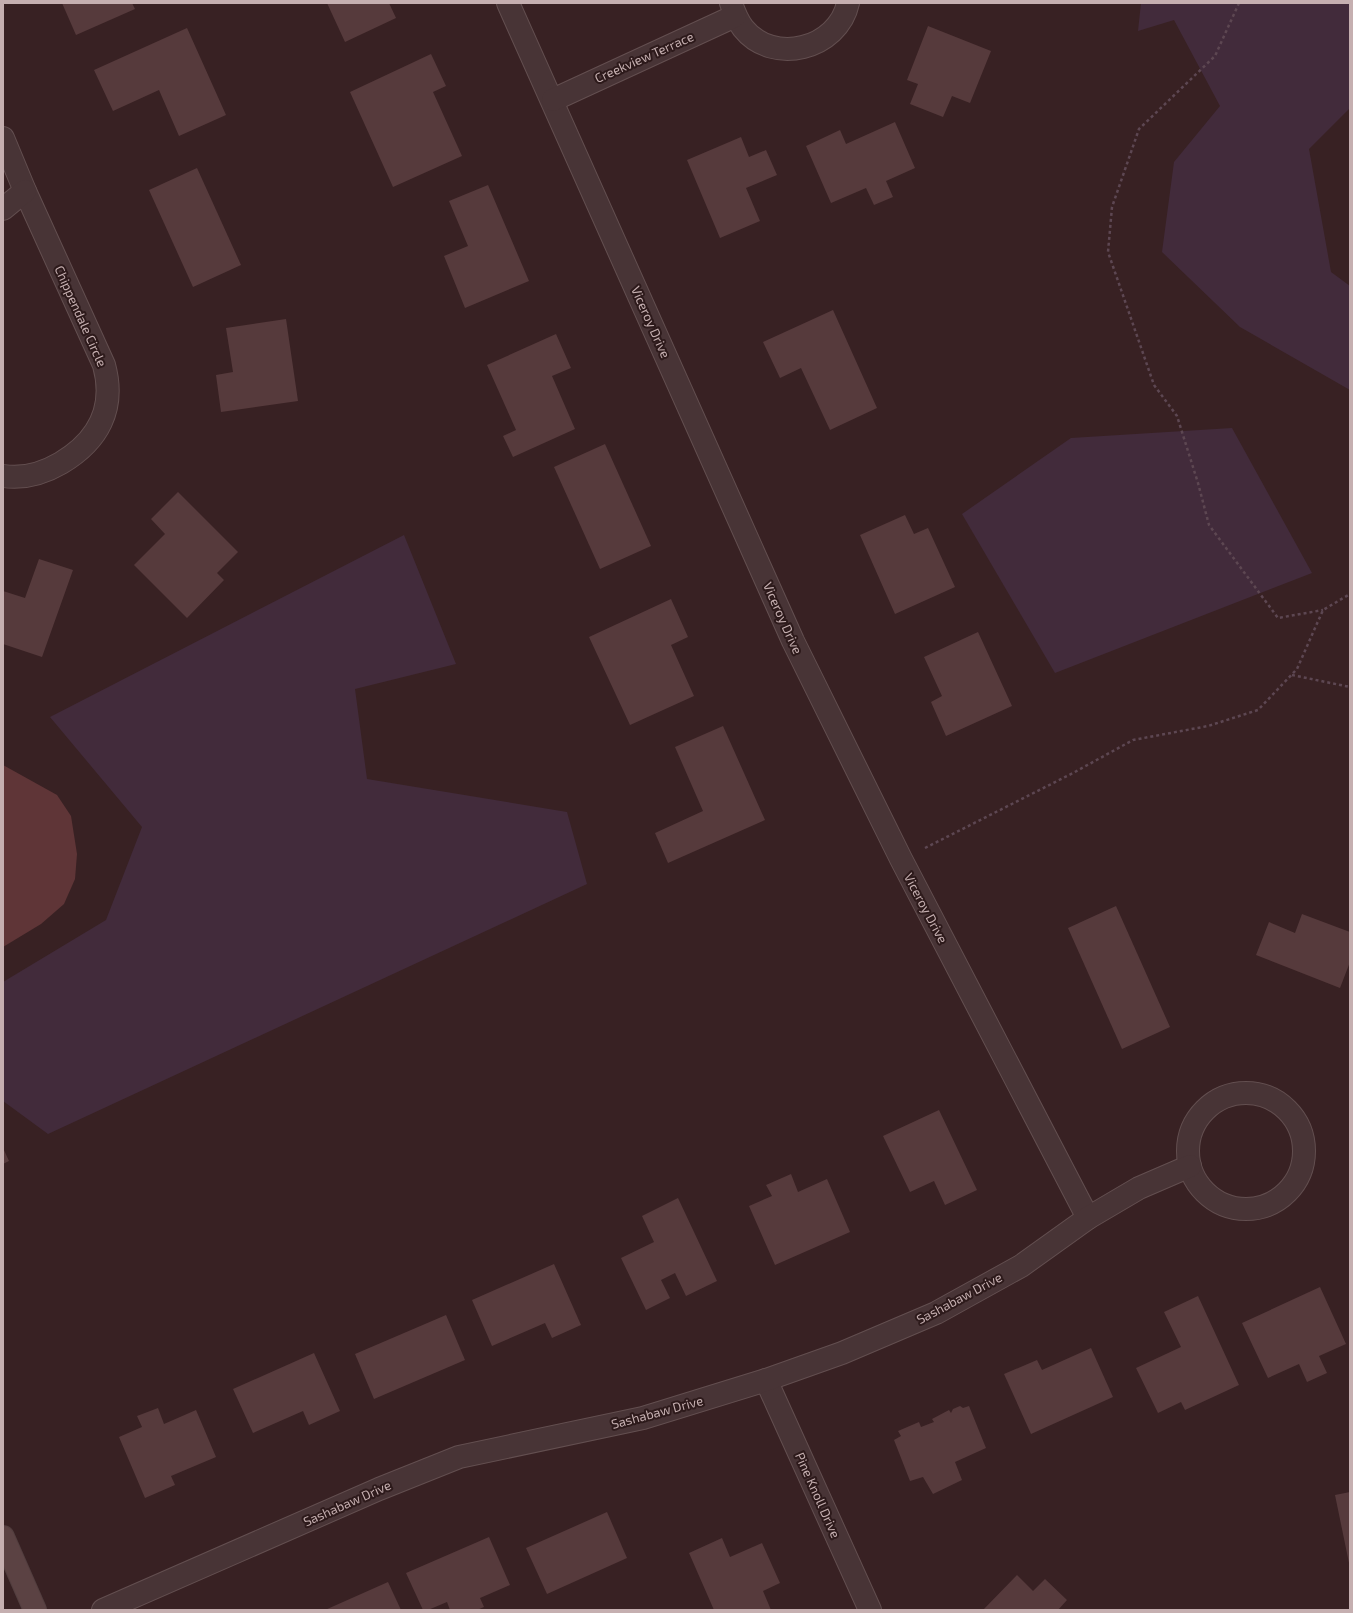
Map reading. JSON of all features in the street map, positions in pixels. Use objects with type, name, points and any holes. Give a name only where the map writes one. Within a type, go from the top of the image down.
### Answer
[{"type":"street","name":"Viceroy Drive","points":[[508,3],[553,100],[792,641],[901,859],[1088,1218]]},
{"type":"street","name":"Creekview Terrace","points":[[553,100],[733,10],[744,29],[756,39],[770,46],[785,49],[801,48],[816,43],[829,35],[840,23],[848,3]]},
{"type":"street","name":"Chippendale Circle","points":[[3,138],[25,191],[104,365],[108,381],[108,403],[104,416],[98,429],[88,443],[74,455],[54,467],[32,475],[12,477],[3,476]]},
{"type":"street","points":[[3,209],[25,191]]},
{"type":"street","points":[[1238,1093],[1258,1094],[1276,1101],[1292,1114],[1302,1131],[1305,1150],[1302,1169],[1294,1185],[1280,1199],[1264,1207],[1245,1210],[1226,1206],[1210,1197],[1197,1183],[1190,1166],[1188,1147],[1193,1127],[1204,1111],[1220,1099],[1238,1093]]},
{"type":"street","name":"Sashabaw Drive","points":[[103,1610],[379,1489],[459,1457],[643,1418],[766,1380],[842,1353],[936,1313],[1020,1266],[1088,1218],[1139,1188],[1190,1166]]},
{"type":"street","name":"Pine Knoll Drive","points":[[766,1380],[870,1610]]},
{"type":"street","points":[[3,1537],[35,1610]]},
{"type":"path","points":[[1239,3],[1215,56],[1139,129],[1112,207],[1108,252],[1154,385],[1177,416],[1198,483],[1209,525],[1278,618],[1323,610],[1350,594]]},
{"type":"path","points":[[901,859],[1073,773],[1133,740],[1208,726],[1258,710],[1297,669],[1323,610]]},
{"type":"path","points":[[1292,675],[1350,687]]},
{"type":"shaded area","points":[[1141,3],[1350,3],[1350,108],[1309,149],[1331,272],[1350,286],[1350,390],[1240,327],[1162,252],[1174,162],[1220,106],[1174,20],[1138,31]]},
{"type":"shaded area","points":[[1232,428],[1312,573],[1055,673],[962,514],[1071,438]]},
{"type":"shaded area","points":[[404,535],[456,664],[355,689],[367,779],[567,812],[587,884],[48,1134],[3,1101],[3,982],[106,920],[142,827],[50,717]]},
{"type":"shaded area","points":[[3,765],[57,795],[71,816],[77,854],[75,879],[64,904],[41,924],[3,947]]},
{"type":"building","points":[[62,3],[132,3],[135,9],[76,35]]},
{"type":"building","points":[[327,3],[389,3],[396,18],[345,42]]},
{"type":"building","points":[[928,26],[991,51],[970,103],[952,96],[943,117],[910,104],[918,84],[907,80]]},
{"type":"building","points":[[187,28],[226,115],[179,136],[159,90],[113,111],[94,70]]},
{"type":"building","points":[[431,54],[446,86],[433,92],[462,156],[393,187],[350,92]]},
{"type":"building","points":[[895,122],[915,168],[886,181],[893,197],[874,205],[866,188],[831,203],[806,146],[840,130],[846,144]]},
{"type":"building","points":[[741,137],[749,157],[766,150],[777,175],[746,188],[760,221],[720,238],[687,160]]},
{"type":"building","points":[[197,168],[241,265],[193,287],[149,190]]},
{"type":"building","points":[[488,185],[529,281],[465,308],[444,256],[468,246],[449,201]]},
{"type":"building","points":[[833,310],[877,408],[830,430],[801,368],[780,378],[763,342]]},
{"type":"building","points":[[286,319],[298,401],[221,412],[216,375],[233,372],[226,328]]},
{"type":"building","points":[[556,334],[571,368],[552,376],[575,429],[513,457],[503,436],[516,430],[487,365]]},
{"type":"building","points":[[605,444],[651,546],[600,569],[554,467]]},
{"type":"building","points":[[178,492],[238,552],[217,573],[224,580],[187,618],[134,565],[165,534],[151,519]]},
{"type":"building","points":[[905,515],[914,534],[928,528],[955,587],[895,614],[860,535]]},
{"type":"building","points":[[39,559],[73,570],[42,657],[3,644],[3,591],[25,598]]},
{"type":"building","points":[[671,599],[688,637],[671,645],[694,696],[630,725],[589,637]]},
{"type":"building","points":[[978,632],[1012,706],[946,736],[931,702],[942,696],[924,657]]},
{"type":"building","points":[[723,726],[765,820],[668,863],[655,833],[703,811],[675,747]]},
{"type":"building","points":[[1116,906],[1170,1027],[1122,1049],[1068,928]]},
{"type":"building","points":[[1302,914],[1350,932],[1350,962],[1340,988],[1256,955],[1269,922],[1295,933]]},
{"type":"building","points":[[939,1110],[977,1190],[945,1205],[934,1181],[910,1192],[883,1136]]},
{"type":"building","points":[[3,1148],[9,1161],[3,1164]]},
{"type":"building","points":[[791,1174],[798,1192],[827,1179],[850,1232],[775,1265],[749,1206],[772,1196],[766,1185]]},
{"type":"building","points":[[678,1198],[717,1281],[686,1296],[675,1273],[661,1280],[670,1298],[646,1310],[621,1258],[654,1242],[642,1216]]},
{"type":"building","points":[[554,1264],[581,1325],[552,1338],[545,1323],[492,1346],[472,1300]]},
{"type":"building","points":[[1320,1287],[1346,1344],[1319,1356],[1327,1373],[1307,1382],[1299,1364],[1268,1378],[1242,1323]]},
{"type":"building","points":[[1198,1296],[1239,1385],[1185,1410],[1181,1402],[1158,1413],[1136,1368],[1181,1347],[1164,1312]]},
{"type":"building","points":[[446,1315],[465,1360],[374,1399],[355,1354]]},
{"type":"building","points":[[1091,1348],[1113,1397],[1031,1434],[1004,1374],[1037,1360],[1042,1370]]},
{"type":"building","points":[[314,1353],[340,1411],[309,1425],[303,1411],[253,1433],[233,1389]]},
{"type":"building","points":[[960,1406],[963,1408],[969,1406],[986,1448],[955,1462],[962,1480],[933,1494],[923,1477],[910,1481],[894,1440],[901,1436],[898,1431],[919,1422],[921,1427],[934,1422],[932,1419],[949,1410],[951,1413],[953,1409]]},
{"type":"building","points":[[158,1408],[164,1424],[196,1410],[216,1457],[171,1476],[175,1485],[145,1498],[119,1437],[142,1427],[137,1416]]},
{"type":"building","points":[[1350,1492],[1350,1563],[1349,1563],[1335,1495]]},
{"type":"building","points":[[607,1512],[627,1558],[547,1594],[526,1548]]},
{"type":"building","points":[[489,1537],[510,1585],[480,1598],[484,1607],[477,1610],[450,1610],[447,1602],[428,1610],[423,1610],[406,1573]]},
{"type":"building","points":[[722,1538],[730,1557],[762,1543],[780,1583],[763,1591],[771,1610],[714,1610],[689,1553]]},
{"type":"building","points":[[1017,1575],[1033,1591],[1045,1579],[1067,1600],[1058,1610],[983,1610]]},
{"type":"building","points":[[388,1582],[401,1610],[325,1610]]}]
